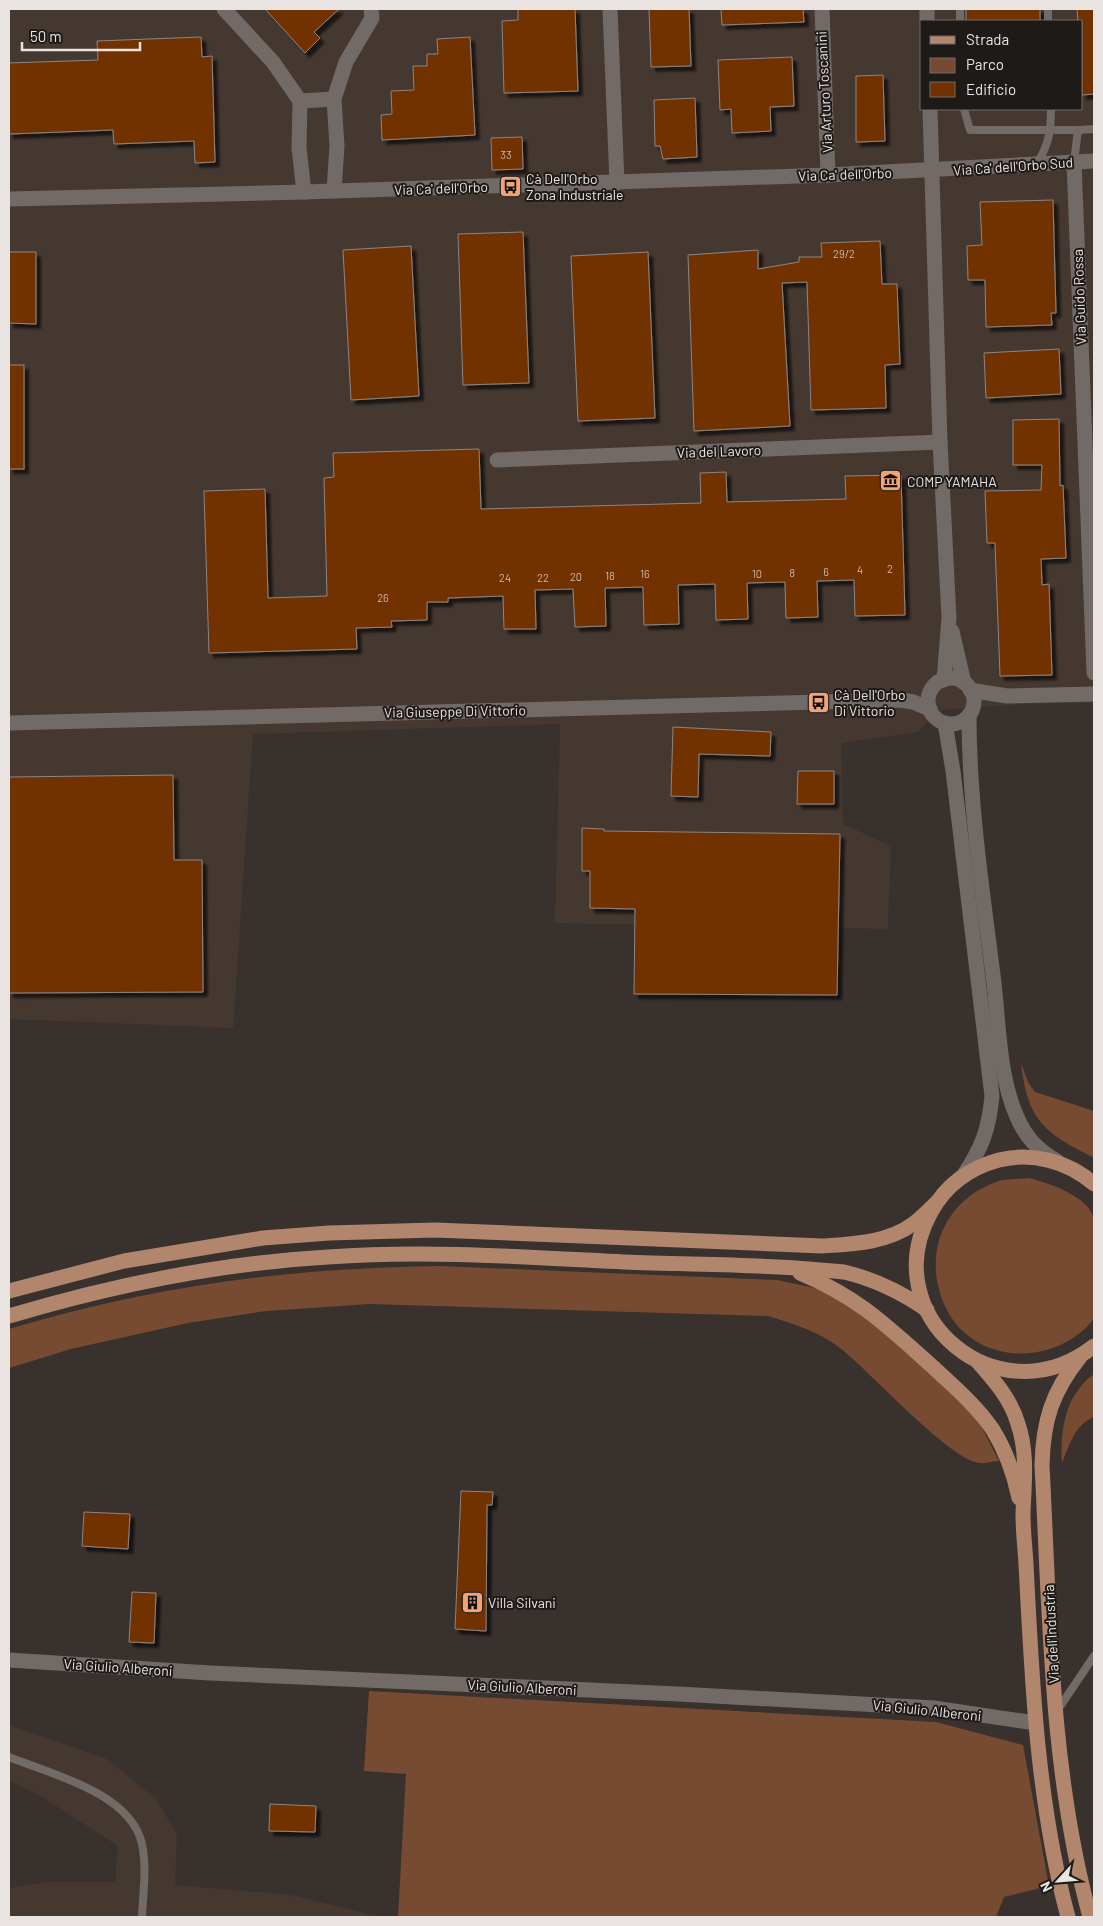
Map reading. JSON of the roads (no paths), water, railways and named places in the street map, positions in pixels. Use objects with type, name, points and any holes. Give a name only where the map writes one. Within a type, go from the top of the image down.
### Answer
[{"type":"main road","points":[[9,1291],[124,1261],[263,1238],[329,1233],[435,1230],[822,1246],[860,1244],[889,1236],[912,1225],[963,1176],[985,1164],[1010,1158],[1035,1157],[1060,1163],[1084,1175],[1094,1184]]},
{"type":"main road","points":[[936,1203],[925,1222],[919,1244],[917,1266],[919,1288],[927,1310],[939,1330],[956,1348],[977,1361],[1002,1370],[1029,1372],[1056,1368],[1080,1357],[1094,1346]]},
{"type":"main road","points":[[9,1316],[88,1294],[188,1273],[328,1257],[399,1254],[485,1255],[844,1272],[864,1277],[910,1298],[927,1310]]},
{"type":"main road","points":[[788,1268],[825,1283],[872,1312],[981,1413],[1006,1454],[1014,1476],[1023,1516]]},
{"type":"main road","name":"Via dell'Industria","points":[[1080,1357],[1063,1378],[1049,1409],[1043,1438],[1042,1466],[1056,1712],[1072,1840],[1090,1917]]},
{"type":"main road","name":"Via dell'Industria","points":[[977,1361],[1001,1390],[1013,1409],[1019,1425],[1026,1477],[1023,1516],[1035,1723],[1041,1781],[1053,1851],[1068,1917]]},
{"type":"street","points":[[224,9],[273,62],[300,101],[299,148],[304,192]]},
{"type":"street","points":[[334,191],[337,146],[334,99],[346,62],[372,18],[372,9]]},
{"type":"street","points":[[610,9],[617,183]]},
{"type":"street","name":"Via Arturo Toscanini","points":[[822,9],[828,176]]},
{"type":"street","points":[[300,101],[334,99]]},
{"type":"street","points":[[930,110],[940,442],[949,618],[944,680]]},
{"type":"street","name":"Via Ca' dell'Orbo Sud","points":[[932,171],[1037,163],[1094,161]]},
{"type":"street","name":"Via Guido Rossa","points":[[1074,162],[1094,672]]},
{"type":"street","name":"Via Ca' dell'Orbo","points":[[9,199],[617,183],[932,171]]},
{"type":"street","name":"Via del Lavoro","points":[[497,460],[940,442]]},
{"type":"street","points":[[949,618],[967,686],[971,711],[971,791],[1004,1068],[1016,1116],[1024,1131],[1042,1152],[1060,1163]]},
{"type":"street","points":[[1007,696],[971,711],[958,723],[946,723],[938,720],[930,709],[929,696],[931,690],[944,680],[951,678],[967,686],[1007,696],[1094,694]]},
{"type":"street","name":"Via Giuseppe Di Vittorio","points":[[901,700],[931,690]]},
{"type":"street","name":"Via Giuseppe Di Vittorio","points":[[9,723],[901,700],[913,702],[930,709]]},
{"type":"street","points":[[946,723],[992,1096],[990,1123],[976,1156],[963,1176]]},
{"type":"street","name":"Via Giulio Alberoni","points":[[9,1660],[210,1673],[668,1693],[934,1708],[1035,1723]]},
{"type":"lane","points":[[964,110],[970,130],[1051,131],[1062,128],[1094,129]]},
{"type":"lane","points":[[1037,163],[1046,150],[1051,131],[1051,110]]},
{"type":"lane","points":[[1074,162],[1078,130]]},
{"type":"lane","points":[[1056,1712],[1094,1656]]},
{"type":"lane","points":[[9,1757],[96,1792],[110,1800],[129,1818],[137,1831],[144,1857],[142,1917]]},
{"type":"place","name":"Cà Dell'Orbo Zona Industriale","points":[[510,186]]},
{"type":"place","name":"COMP YAMAHA","points":[[891,481]]},
{"type":"place","name":"Cà Dell'Orbo Di Vittorio","points":[[818,702]]},
{"type":"place","name":"Villa Silvani","points":[[472,1602]]}]
